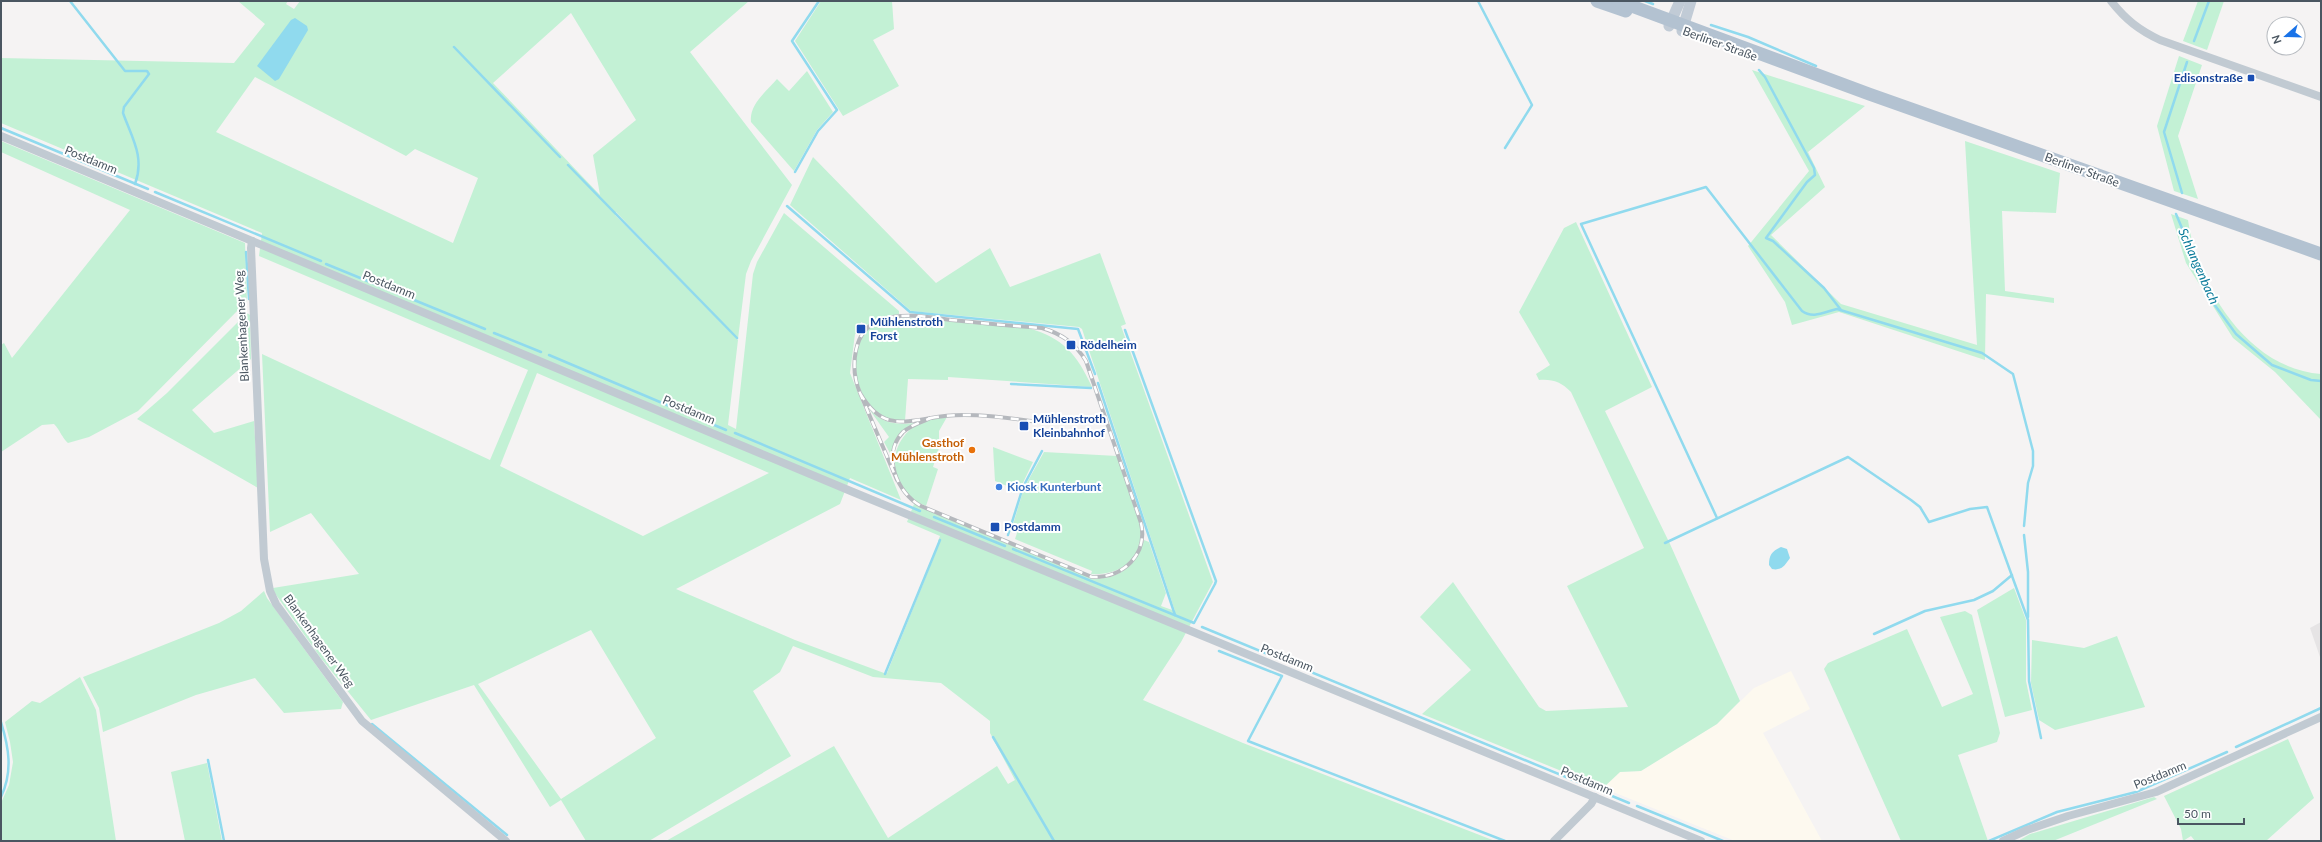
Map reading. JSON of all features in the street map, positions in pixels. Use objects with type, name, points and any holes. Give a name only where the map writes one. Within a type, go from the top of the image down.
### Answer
[{"type":"main road","name":"Berliner Straße","points":[[1597,1],[1670,23],[2321,254]]},
{"type":"main road","name":"Berliner Straße","points":[[1618,1],[1670,23]]},
{"type":"main road","points":[[1670,23],[1680,1]]},
{"type":"main road","points":[[1684,28],[1691,1]]},
{"type":"street","points":[[2111,1],[2129,22],[2140,31],[2160,40],[2321,97]]},
{"type":"street","name":"Postdamm","points":[[1,136],[853,492],[1700,841]]},
{"type":"street","name":"Blankenhagener Weg","points":[[252,241],[251,248],[264,559],[270,591],[276,604],[362,720],[506,841]]},
{"type":"street","name":"Postdamm","points":[[2003,841],[2027,830],[2068,816],[2156,792],[2321,717]]},
{"type":"street","points":[[1554,841],[1590,804],[1594,797]]},
{"type":"shaded area","points":[[2321,622],[2321,660],[2310,628]]},
{"type":"shaded area","points":[[1791,671],[1810,709],[1763,733],[1822,841],[1735,841],[1603,788],[1620,772],[1641,771],[1717,724],[1754,688]]},
{"type":"green space","points":[[238,1],[288,1],[286,4],[294,9],[300,1],[749,1],[690,52],[792,185],[751,261],[746,274],[738,339],[616,212],[615,215],[738,340],[728,425],[736,429],[753,274],[757,262],[784,213],[899,311],[899,314],[880,318],[867,325],[861,322],[858,334],[855,334],[850,373],[901,500],[850,478],[840,504],[676,589],[795,640],[887,673],[940,542],[938,541],[940,536],[907,522],[914,504],[1091,578],[1110,577],[1125,570],[1136,557],[1144,540],[1149,542],[1166,593],[1161,606],[1175,611],[1082,329],[1079,327],[911,311],[790,205],[813,157],[936,283],[990,248],[1010,287],[1100,253],[1126,324],[1121,326],[1213,582],[1181,642],[1143,700],[1243,743],[1495,841],[666,841],[834,746],[888,838],[997,766],[1008,784],[1015,780],[990,733],[990,721],[941,683],[873,677],[793,646],[780,672],[753,691],[791,756],[649,841],[586,841],[561,800],[550,807],[474,685],[371,720],[320,657],[274,592],[273,588],[359,574],[311,513],[270,532],[262,354],[490,460],[528,370],[259,256],[262,233],[1,123],[1,58],[234,63],[265,24]],"holes":[[[571,13],[636,120],[593,155],[600,195],[493,83]],[[255,77],[406,156],[415,149],[478,178],[453,243],[216,132]],[[537,373],[769,473],[643,536],[500,466]],[[591,630],[656,738],[561,799],[478,684]]]},
{"type":"green space","points":[[821,1],[892,1],[894,29],[873,40],[899,86],[843,116],[795,41]]},
{"type":"green space","points":[[2198,1],[2224,1],[2207,50],[2183,41]]},
{"type":"green space","points":[[2179,56],[2202,65],[2178,136],[2198,199],[2174,191],[2157,126]]},
{"type":"green space","points":[[1752,70],[1865,106],[1808,152],[1825,187],[1771,235],[1841,304],[1977,345],[1965,141],[2060,173],[2056,213],[2002,211],[2005,291],[2054,298],[2054,303],[1986,294],[1985,360],[1839,312],[1792,325],[1785,302],[1748,246],[1809,171]]},
{"type":"green space","points":[[807,71],[833,112],[817,130],[794,171],[751,122],[751,116],[755,104],[777,79],[789,91]]},
{"type":"green space","points":[[1,141],[245,243],[247,301],[138,411],[89,437],[68,443],[54,424],[42,425],[1,452],[1,345],[4,343],[12,358],[130,210],[1,152]]},
{"type":"green space","points":[[2171,214],[2188,220],[2193,245],[2202,271],[2230,320],[2249,340],[2271,357],[2295,369],[2321,374],[2321,420],[2275,372],[2233,338],[2186,263]]},
{"type":"green space","points":[[1576,222],[1652,387],[1605,411],[1670,544],[1740,701],[1717,724],[1641,771],[1620,772],[1603,788],[1422,714],[1471,670],[1420,617],[1453,582],[1539,707],[1546,711],[1628,707],[1567,586],[1644,548],[1571,392],[1556,382],[1539,380],[1536,374],[1550,365],[1519,312],[1564,228]]},
{"type":"green space","points":[[247,313],[250,315],[251,359],[192,410],[214,433],[254,421],[258,488],[137,419],[167,393]]},
{"type":"green space","points":[[899,317],[1028,328],[1040,332],[1060,342],[1068,349],[1081,365],[1092,387],[948,377],[948,380],[908,379],[905,421],[889,419],[876,411],[866,399],[859,385],[855,368],[856,352],[862,337],[873,325]]},
{"type":"green space","points":[[869,409],[874,414],[889,422],[901,424],[914,423],[899,434],[891,455],[884,442],[889,437]]},
{"type":"green space","points":[[947,417],[939,431],[939,448],[933,467],[938,469],[926,506],[910,496],[900,484],[895,469],[896,454],[901,440],[912,428],[927,420]]},
{"type":"green space","points":[[993,447],[1033,462],[1019,491],[995,481]]},
{"type":"green space","points":[[1044,452],[1117,456],[1135,507],[1141,536],[1140,545],[1136,554],[1125,566],[1109,573],[1091,574],[1092,571],[1015,539],[1017,533],[1011,531],[1024,488]]},
{"type":"green space","points":[[2014,588],[2026,620],[2026,681],[2032,710],[2005,717],[1977,610]]},
{"type":"green space","points":[[264,591],[267,598],[343,702],[341,709],[284,713],[255,678],[196,695],[103,732],[99,708],[83,677],[219,623],[241,611]]},
{"type":"green space","points":[[1965,611],[1972,615],[2000,733],[1997,742],[1958,755],[1988,841],[1901,841],[1824,669],[1828,663],[1907,629],[1942,707],[1973,694],[1940,617]]},
{"type":"green space","points":[[2117,636],[2145,707],[2055,730],[2039,720],[2031,683],[2032,640],[2084,648]]},
{"type":"green space","points":[[80,677],[96,710],[116,841],[1,841],[1,803],[9,785],[13,762],[5,722],[32,701],[40,703]]},
{"type":"green space","points":[[2288,739],[2314,798],[2266,841],[2195,841],[2191,836],[2183,841],[2181,829],[2164,796]]},
{"type":"green space","points":[[207,763],[222,841],[185,841],[171,772]]},
{"type":"green space","points":[[2154,797],[2157,799],[2053,841],[2018,841],[2030,834]]},
{"type":"water","points":[[295,18],[307,26],[308,30],[279,79],[275,81],[257,66],[291,20]]},
{"type":"water","points":[[1781,547],[1787,549],[1790,558],[1781,568],[1772,569],[1769,565],[1770,556],[1775,550]]},
{"type":"waterway","points":[[70,1],[125,71],[147,71],[149,74],[124,107],[123,113],[138,156],[139,165],[135,184]]},
{"type":"waterway","points":[[795,172],[818,131],[837,110],[792,41],[819,1]]},
{"type":"waterway","points":[[1478,1],[1532,105],[1505,148]]},
{"type":"waterway","points":[[1645,1],[1653,4]]},
{"type":"waterway","name":"Schlangenbach","points":[[2194,41],[2209,1]]},
{"type":"waterway","points":[[1711,25],[1748,37],[1816,66]]},
{"type":"waterway","points":[[454,47],[560,157]]},
{"type":"waterway","name":"Schlangenbach","points":[[2182,193],[2164,132],[2187,62]]},
{"type":"waterway","points":[[1759,70],[1765,77],[1814,168],[1815,175],[1807,182],[1766,238],[1773,241],[1824,288],[1841,310]]},
{"type":"waterway","points":[[1,128],[148,189]]},
{"type":"waterway","points":[[568,165],[737,338]]},
{"type":"waterway","points":[[1717,518],[1581,224],[1706,187],[1802,311],[1814,315],[1837,309],[1982,353],[2013,374],[2033,451],[2033,466],[2028,483],[2024,526]]},
{"type":"waterway","points":[[155,192],[321,261]]},
{"type":"waterway","points":[[787,206],[910,312],[1078,329],[1095,374]]},
{"type":"waterway","name":"Schlangenbach","points":[[2176,214],[2214,304],[2236,334],[2272,365],[2311,380],[2321,381]]},
{"type":"waterway","points":[[246,252],[249,299]]},
{"type":"waterway","points":[[326,264],[485,329]]},
{"type":"waterway","points":[[1013,549],[1194,623],[1215,584],[1216,581],[1125,330]]},
{"type":"waterway","points":[[494,333],[541,352]]},
{"type":"waterway","points":[[549,355],[726,430]]},
{"type":"waterway","points":[[1098,383],[1175,615]]},
{"type":"waterway","points":[[1011,384],[1091,388]]},
{"type":"waterway","points":[[735,433],[920,511]]},
{"type":"waterway","points":[[1008,535],[1023,487],[1042,451]]},
{"type":"waterway","points":[[1665,543],[1848,457],[1920,507],[1929,522],[1970,509],[1987,507],[2028,620],[2029,681],[2041,738]]},
{"type":"waterway","points":[[934,517],[1005,546]]},
{"type":"waterway","points":[[2024,535],[2028,572],[2028,617]]},
{"type":"waterway","points":[[885,674],[940,540]]},
{"type":"waterway","points":[[1874,634],[1925,611],[1974,600],[1993,591],[2012,575]]},
{"type":"waterway","points":[[1202,627],[1629,803]]},
{"type":"waterway","points":[[1219,651],[1282,676],[1248,741],[1505,841]]},
{"type":"waterway","points":[[2236,747],[2321,708]]},
{"type":"waterway","points":[[1,722],[8,750],[7,778],[1,797]]},
{"type":"waterway","points":[[372,724],[507,835]]},
{"type":"waterway","points":[[993,737],[1054,841]]},
{"type":"waterway","points":[[1989,841],[2057,812],[2136,792],[2227,752]]},
{"type":"waterway","points":[[208,760],[224,841]]},
{"type":"waterway","points":[[1637,806],[1723,841]]},
{"type":"railway","points":[[860,393],[874,412],[890,420],[908,421],[931,418],[903,432],[896,441],[893,451],[895,473],[899,483],[912,500],[921,506],[1092,577],[1103,576],[1123,569],[1131,562],[1141,545],[1141,523],[1086,361],[1073,344],[1062,336],[1042,328],[925,317],[898,316],[881,320],[871,325],[864,332],[856,351],[855,373],[857,383],[860,393],[897,480]]},
{"type":"railway","points":[[931,418],[972,415],[1040,422]]},
{"type":"place","name":"Edisonstraße","points":[[2251,78]]},
{"type":"place","name":"Mühlenstroth Forst","points":[[861,329]]},
{"type":"place","name":"Rödelheim","points":[[1071,345]]},
{"type":"place","name":"Mühlenstroth Kleinbahnhof","points":[[1024,426]]},
{"type":"place","name":"Gasthof Mühlenstroth","points":[[972,450]]},
{"type":"place","name":"Kiosk Kunterbunt","points":[[999,487]]},
{"type":"place","name":"Postdamm","points":[[995,527]]}]
